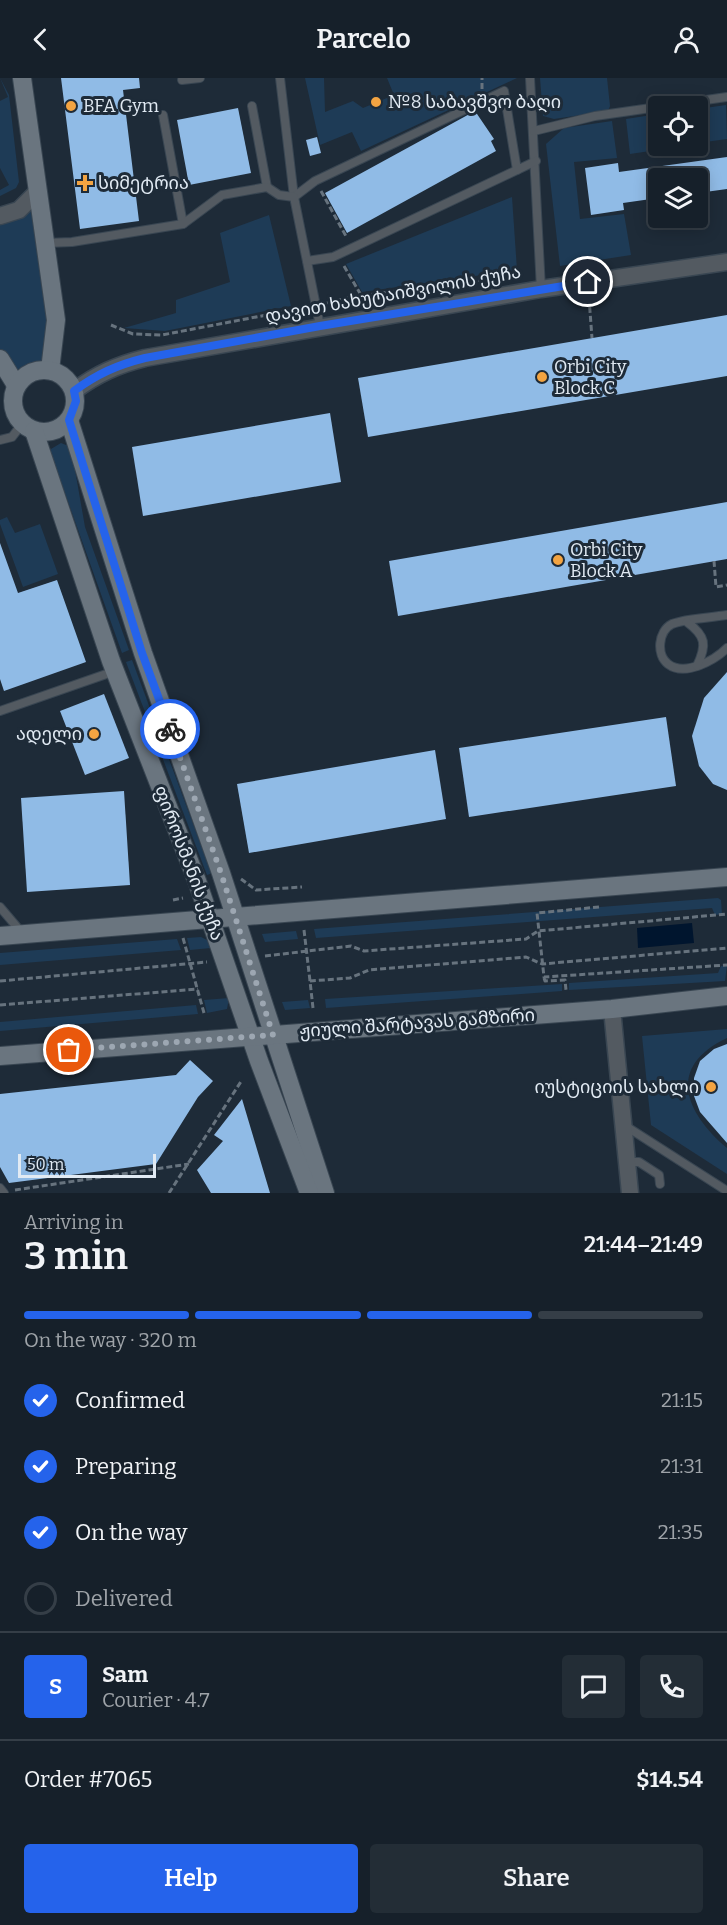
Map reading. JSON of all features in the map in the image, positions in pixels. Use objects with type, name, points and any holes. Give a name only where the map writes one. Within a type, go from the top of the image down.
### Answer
[{"type":"street","points":[[22,78],[56,320],[50,370]]},
{"type":"street","points":[[0,216],[19,210],[38,191]]},
{"type":"street","name":"დავით ხახუტაიშვილის ქუჩა","points":[[74,391],[96,374],[118,365],[320,326],[541,289],[727,262]]},
{"type":"street","points":[[0,359],[16,385]]},
{"type":"street","points":[[50,370],[69,381],[76,401],[69,420],[59,429],[47,433],[28,428],[12,406],[16,385],[28,373],[50,370]]},
{"type":"street","name":"ფიროსმანის ქუჩა","points":[[69,420],[142,653],[221,873],[325,1193]]},
{"type":"street","name":"ფიროსმანის ქუჩა","points":[[28,428],[115,671],[211,919],[250,1036],[309,1193]]},
{"type":"street","points":[[0,936],[727,877]]},
{"type":"street","name":"ჟიული შარტავას გამზირი","points":[[0,1056],[612,1009],[727,996]]},
{"type":"street","points":[[612,1009],[630,1193]]},
{"type":"lane","points":[[183,80],[200,78]]},
{"type":"lane","points":[[280,78],[294,197],[320,326]]},
{"type":"lane","points":[[530,78],[541,289]]},
{"type":"lane","points":[[46,243],[72,242],[183,224],[222,195],[267,187],[279,195],[294,197],[315,181],[504,92],[517,170]]},
{"type":"lane","points":[[708,100],[727,97]]},
{"type":"lane","points":[[252,106],[267,187]]},
{"type":"lane","points":[[534,131],[595,116],[648,108]]},
{"type":"lane","points":[[163,115],[183,224]]},
{"type":"lane","points":[[307,261],[338,254],[352,248],[536,162]]},
{"type":"lane","points":[[0,440],[12,437],[28,428]]},
{"type":"lane","points":[[727,615],[672,624],[665,629],[660,645],[662,657],[676,668],[697,666],[716,659],[727,648]]},
{"type":"lane","points":[[687,622],[696,629],[703,641],[704,651],[697,666]]},
{"type":"lane","points":[[0,711],[115,671]]},
{"type":"lane","points":[[0,907],[23,934]]},
{"type":"lane","points":[[623,1124],[727,1191]]},
{"type":"lane","points":[[627,1162],[639,1162],[658,1175],[660,1184]]},
{"type":"path","points":[[315,181],[352,248]]},
{"type":"path","points":[[338,254],[361,295]]},
{"type":"path","points":[[111,325],[133,334],[162,335],[361,295],[496,277]]},
{"type":"path","points":[[588,282],[592,338]]},
{"type":"path","points":[[714,561],[716,587],[727,585]]},
{"type":"path","points":[[239,877],[256,890],[302,887]]},
{"type":"path","points":[[549,912],[537,913],[544,977],[545,981],[565,980],[566,990]]},
{"type":"path","points":[[259,957],[351,946],[364,951],[526,939],[538,931],[727,914]]},
{"type":"path","points":[[304,930],[313,1008]]},
{"type":"path","points":[[183,939],[204,1013]]},
{"type":"path","points":[[310,981],[350,978],[369,970],[526,957],[542,964],[727,948]]},
{"type":"path","points":[[0,981],[216,961]]},
{"type":"path","points":[[544,977],[727,965]]},
{"type":"path","points":[[0,1005],[198,989]]},
{"type":"path","points":[[169,1193],[242,1080]]},
{"type":"path","points":[[2,1191],[189,1164]]},
{"type":"shaded area","points":[[0,78],[9,95],[19,182],[16,188],[0,196],[0,190],[9,185],[0,168],[0,101],[8,97]]},
{"type":"shaded area","points":[[305,78],[324,78],[325,112],[353,101],[363,108],[394,95],[387,78],[517,78],[361,151],[352,132],[320,145]]},
{"type":"shaded area","points":[[540,78],[607,78],[610,106],[608,111],[554,119],[543,116]]},
{"type":"shaded area","points":[[726,105],[727,139],[708,142],[708,108]]},
{"type":"shaded area","points":[[648,116],[648,151],[630,154],[626,119]]},
{"type":"shaded area","points":[[612,121],[617,158],[574,162],[580,219],[624,214],[631,255],[560,266],[546,144],[564,128]]},
{"type":"shaded area","points":[[38,191],[46,243],[50,370],[28,373],[16,385],[0,350],[0,216]]},
{"type":"shaded area","points":[[512,197],[517,270],[362,292],[346,264]]},
{"type":"shaded area","points":[[269,215],[291,306],[165,331],[124,328],[176,313],[176,300],[230,282],[220,233]]},
{"type":"shaded area","points":[[61,443],[71,447],[85,527],[129,650],[122,653],[51,454],[51,449]]},
{"type":"shaded area","points":[[7,517],[15,533],[40,524],[58,574],[23,587],[0,524],[0,520]]},
{"type":"shaded area","points":[[132,660],[210,874],[207,875],[126,662]]},
{"type":"shaded area","points":[[718,898],[721,900],[722,914],[715,915],[712,908],[316,938],[314,929]]},
{"type":"shaded area","points":[[692,923],[694,943],[638,948],[637,928]]},
{"type":"shaded area","points":[[296,931],[298,939],[265,942],[262,934]]},
{"type":"shaded area","points":[[201,937],[209,941],[211,948],[190,950],[187,938]]},
{"type":"shaded area","points":[[177,939],[181,950],[0,965],[0,953]]},
{"type":"shaded area","points":[[727,965],[725,981],[569,990],[569,983],[718,973],[721,966]]},
{"type":"shaded area","points":[[562,984],[562,991],[326,1008],[325,999]]},
{"type":"shaded area","points":[[229,998],[227,1009],[207,1013],[204,1000]]},
{"type":"shaded area","points":[[308,1000],[310,1008],[285,1010],[282,1002]]},
{"type":"shaded area","points":[[196,1005],[198,1014],[0,1031],[0,1022]]},
{"type":"shaded area","points":[[727,1029],[727,1038],[695,1062],[689,1076],[688,1090],[692,1105],[701,1120],[727,1148],[727,1174],[651,1125],[642,1036]]},
{"type":"building","points":[[61,78],[139,78],[140,88],[123,90],[139,221],[80,229]]},
{"type":"building","points":[[238,108],[251,173],[189,185],[177,120]]},
{"type":"building","points":[[475,111],[494,139],[491,141],[496,151],[347,233],[325,193]]},
{"type":"building","points":[[317,137],[321,153],[310,156],[306,140]]},
{"type":"building","points":[[727,157],[727,189],[708,192],[708,168],[648,168],[648,199],[623,203],[624,210],[591,215],[585,168],[618,163],[619,172]]},
{"type":"building","name":"Orbi City Block C","points":[[727,315],[727,376],[368,437],[358,378]]},
{"type":"building","points":[[330,413],[341,482],[143,516],[132,447]]},
{"type":"building","name":"Orbi City Block A","points":[[727,502],[727,559],[398,616],[389,561]]},
{"type":"building","points":[[0,543],[18,593],[57,580],[86,662],[4,691],[0,679]]},
{"type":"building","points":[[727,672],[727,790],[713,784],[699,766],[692,736],[704,698]]},
{"type":"building","name":"ადელი","points":[[104,694],[129,758],[85,775],[60,711]]},
{"type":"building","points":[[666,717],[676,786],[469,817],[459,748]]},
{"type":"building","points":[[435,750],[446,819],[249,853],[237,784]]},
{"type":"building","points":[[124,791],[130,885],[27,892],[21,798]]},
{"type":"building","name":"იუსტიციის სახლი","points":[[727,1044],[727,1143],[700,1112],[694,1096],[694,1078],[700,1061],[714,1049]]},
{"type":"building","points":[[190,1060],[213,1081],[198,1097],[156,1164],[9,1183],[0,1167],[0,1094],[176,1075]]},
{"type":"building","points":[[242,1099],[270,1193],[211,1193],[197,1170],[223,1141],[214,1135]]},
{"type":"way so far","points":[[69,1050],[273,1035],[221,873],[170,729]]},
{"type":"place","name":"№8 საბავშვო ბაღი","points":[[376,102]]},
{"type":"place","name":"BFA Gym","points":[[71,106]]},
{"type":"place","name":"სიმეტრია","points":[[85,183]]},
{"type":"place","name":"Orbi City Block C","points":[[542,377]]},
{"type":"place","name":"Orbi City Block A","points":[[558,560]]},
{"type":"place","name":"ადელი","points":[[94,734]]},
{"type":"place","name":"იუსტიციის სახლი","points":[[711,1087]]},
{"type":"route","points":[[170,729],[142,653],[69,420],[76,401],[74,391],[96,374],[145,358],[320,326],[588,282]]}]
